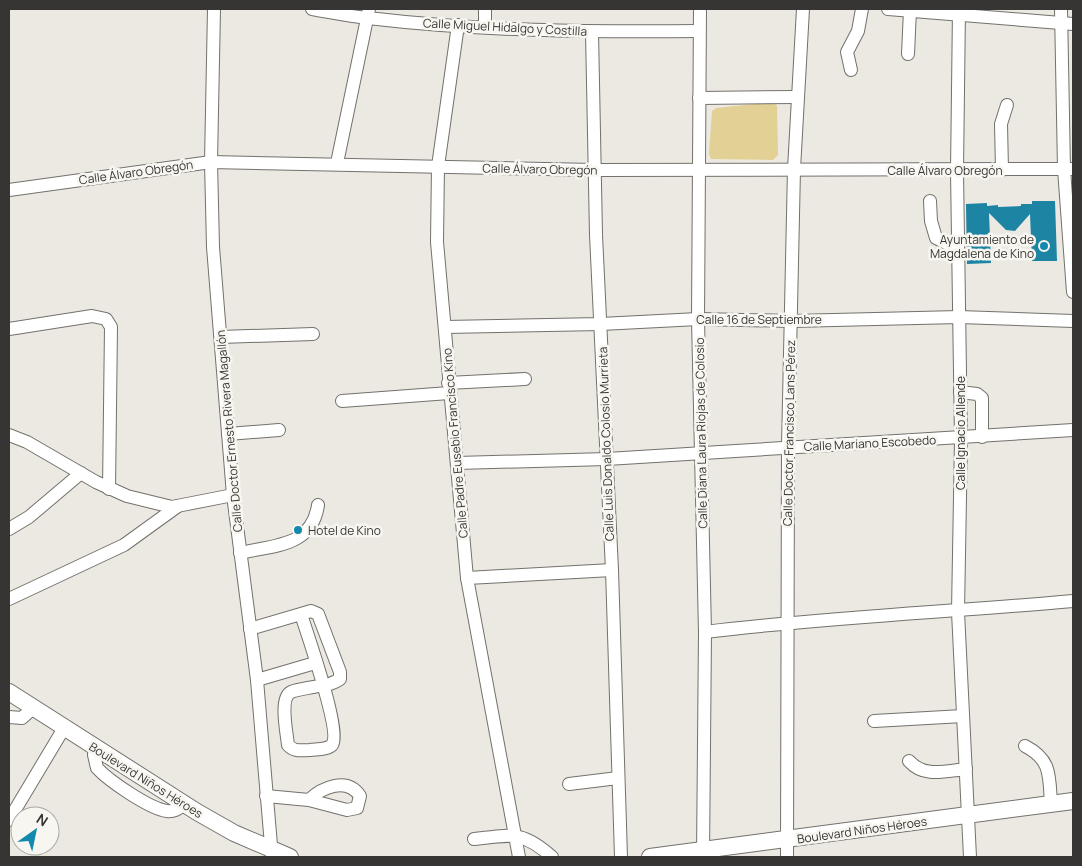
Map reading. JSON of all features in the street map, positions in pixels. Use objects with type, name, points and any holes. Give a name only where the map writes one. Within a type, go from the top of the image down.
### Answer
[{"type":"main road","name":"Boulevard Niños Héroes","points":[[9,692],[185,804],[272,854],[290,857]]},
{"type":"main road","name":"Boulevard Niños Héroes","points":[[650,857],[703,853],[1073,802]]},
{"type":"street","name":"Calle Doctor Ernesto Rivera Magallón","points":[[214,9],[211,162],[213,247],[233,495],[257,680],[272,854]]},
{"type":"street","name":"Calle Miguel Hidalgo y Costilla","points":[[312,9],[368,13],[458,25],[592,32],[699,32]]},
{"type":"street","points":[[485,9],[485,26]]},
{"type":"street","name":"Calle Diana Laura Riojas de Colosio","points":[[700,9],[698,319],[705,632],[703,853]]},
{"type":"street","name":"Calle Doctor Francisco Lans Pérez","points":[[787,857],[786,622],[788,447],[794,169],[803,9]]},
{"type":"street","points":[[851,70],[847,52],[858,31],[862,9]]},
{"type":"street","points":[[888,9],[1015,14],[1073,24]]},
{"type":"street","points":[[1061,9],[1060,23],[1069,169],[1073,292]]},
{"type":"street","points":[[908,54],[910,10]]},
{"type":"street","name":"Calle Ignacio Allende","points":[[959,11],[957,171],[961,438],[958,612],[970,857]]},
{"type":"street","points":[[336,163],[368,13]]},
{"type":"street","name":"Calle Padre Eusebio Francisco Kino","points":[[458,25],[438,166],[437,242],[446,327],[449,388],[466,578],[519,857]]},
{"type":"street","name":"Calle Luis Donaldo Colosio Murrieta","points":[[592,32],[594,170],[612,570],[621,857]]},
{"type":"street","points":[[699,98],[797,97]]},
{"type":"street","points":[[1002,170],[1001,124],[1007,105]]},
{"type":"street","name":"Calle Álvaro Obregón","points":[[9,190],[211,162],[336,163],[594,170],[794,169],[957,171],[1069,169]]},
{"type":"street","points":[[930,201],[930,221],[936,238],[950,245],[958,245]]},
{"type":"street","points":[[9,329],[92,316],[106,319],[111,326],[109,489]]},
{"type":"street","name":"Calle 16 de Septiembre","points":[[446,327],[601,324],[698,319],[792,321],[958,317],[1073,321]]},
{"type":"street","points":[[221,337],[313,334]]},
{"type":"street","points":[[342,401],[525,379]]},
{"type":"street","points":[[960,392],[977,394],[982,398],[982,437]]},
{"type":"street","points":[[228,434],[279,430]]},
{"type":"street","name":"Calle Mariano Escobedo","points":[[457,463],[607,459],[702,454],[1073,430]]},
{"type":"street","points":[[9,434],[28,442],[109,489],[140,500],[172,507],[233,495]]},
{"type":"street","points":[[9,529],[29,517],[81,473]]},
{"type":"street","points":[[240,553],[297,539],[306,534],[316,519],[318,505]]},
{"type":"street","points":[[9,599],[124,545],[178,506]]},
{"type":"street","points":[[466,578],[612,570]]},
{"type":"street","points":[[705,632],[786,622],[958,612],[1073,601]]},
{"type":"street","points":[[250,629],[311,611],[318,614],[340,672],[340,679],[333,684],[324,685],[291,692],[286,696],[284,706],[288,745],[291,749],[299,751],[329,748],[333,743],[335,733],[324,685],[315,663],[301,614]]},
{"type":"street","points":[[257,680],[315,663]]},
{"type":"street","points":[[9,717],[22,718],[33,708]]},
{"type":"street","points":[[874,721],[963,716]]},
{"type":"street","points":[[9,820],[64,728]]},
{"type":"street","points":[[1025,746],[1036,752],[1048,766],[1051,804]]},
{"type":"street","points":[[909,761],[916,769],[924,772],[966,769]]},
{"type":"street","points":[[570,784],[618,778]]},
{"type":"street","points":[[266,796],[309,800]]},
{"type":"street","points":[[474,839],[515,835],[536,844],[552,857]]},
{"type":"shaded area","points":[[773,102],[777,106],[778,155],[773,160],[711,159],[709,154],[712,111],[716,108]]},
{"type":"building","name":"Ayuntamiento de Magdalena de Kino","points":[[1032,201],[1055,201],[1057,261],[1032,261],[1030,214],[1015,231],[1006,230],[989,213],[991,263],[967,264],[966,204],[987,203],[987,206],[998,205],[998,207],[1021,206],[1021,204],[1032,204]]},
{"type":"place","name":"Ayuntamiento de Magdalena de Kino","points":[[1044,246]]},
{"type":"place","name":"Hotel de Kino","points":[[298,530]]}]
